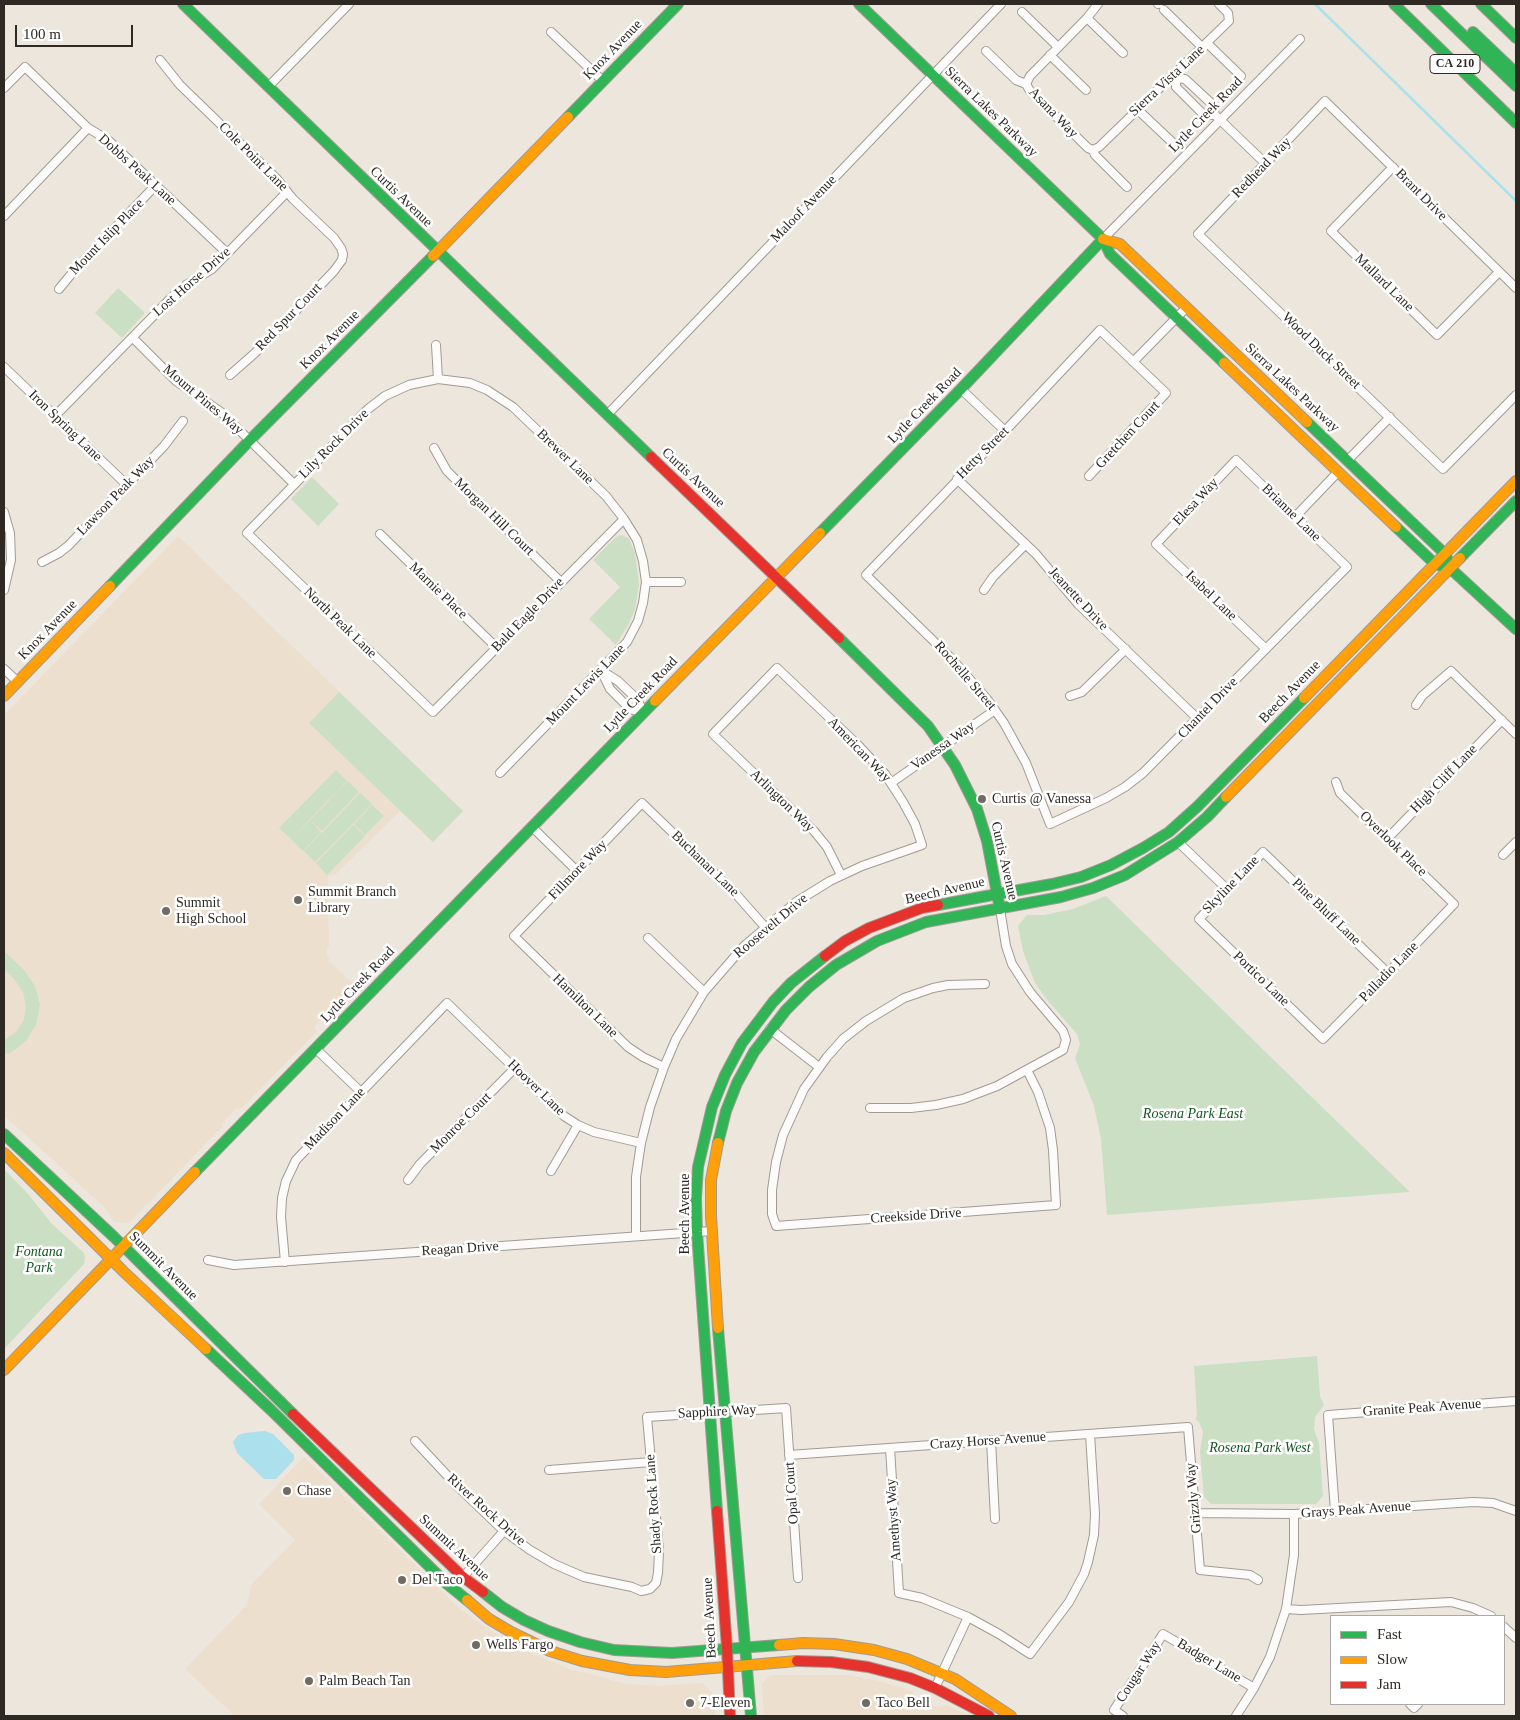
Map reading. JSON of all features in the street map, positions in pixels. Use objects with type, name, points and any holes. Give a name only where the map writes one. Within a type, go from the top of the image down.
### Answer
[{"type":"main road","name":"Curtis Avenue","points":[[183,4],[919,716],[943,746],[964,781],[977,809],[987,841],[1000,909]]},
{"type":"main road","name":"Knox Avenue","points":[[6,691],[18,682],[250,440],[438,251],[678,4]]},
{"type":"main road","name":"Sierra Lakes Parkway","points":[[859,4],[1103,239],[1110,254],[1176,318],[1435,564],[1451,569],[1516,629]]},
{"type":"main road","name":"CA 210","points":[[1394,4],[1516,123]]},
{"type":"main road","points":[[1430,4],[1516,86]]},
{"type":"main road","points":[[1444,4],[1516,73]]},
{"type":"main road","points":[[1480,4],[1516,38]]},
{"type":"main road","name":"Sierra Lakes Parkway","points":[[1103,239],[1120,244],[1348,460],[1445,554],[1451,569]]},
{"type":"main road","name":"Lytle Creek Road","points":[[4,1370],[776,576],[961,389],[1103,239]]},
{"type":"main road","name":"Beech Avenue","points":[[730,1716],[696,1198],[698,1167],[712,1107],[725,1075],[742,1043],[773,1002],[791,983],[816,962],[869,928],[922,908],[1052,884],[1081,876],[1127,857],[1169,832],[1205,799],[1516,481]]},
{"type":"main road","name":"Beech Avenue","points":[[751,1716],[725,1411],[712,1231],[711,1180],[726,1111],[737,1083],[754,1052],[770,1028],[809,987],[836,965],[877,940],[926,922],[1061,897],[1093,888],[1124,875],[1178,842],[1207,818],[1516,501]]},
{"type":"main road","name":"Summit Avenue","points":[[4,1134],[124,1246],[262,1384],[462,1577],[502,1607],[524,1620],[580,1642],[614,1650],[648,1653],[672,1653],[803,1643],[834,1644],[874,1650],[907,1659],[941,1673],[992,1702],[1011,1716]]},
{"type":"main road","name":"Summit Avenue","points":[[4,1153],[271,1410],[446,1583],[490,1619],[526,1640],[550,1651],[599,1665],[630,1670],[666,1672],[798,1661],[831,1662],[884,1670],[935,1688],[989,1716]]},
{"type":"street","points":[[268,87],[349,4]]},
{"type":"street","name":"Maloof Avenue","points":[[607,415],[1001,4]]},
{"type":"street","name":"Sierra Vista Lane","points":[[1090,149],[1099,147],[1137,109],[1175,76],[1229,21],[1228,13],[1219,4]]},
{"type":"street","name":"Asana Way","points":[[1094,5],[1087,18],[1030,76],[1026,84],[1030,91],[1127,187]]},
{"type":"street","points":[[1160,6],[1241,76]]},
{"type":"street","points":[[1022,12],[1058,47]]},
{"type":"street","points":[[1087,18],[1123,53]]},
{"type":"street","points":[[551,32],[602,81]]},
{"type":"street","name":"Lytle Creek Road","points":[[1103,239],[1217,117],[1300,39]]},
{"type":"street","points":[[986,51],[1016,80],[1026,84]]},
{"type":"street","points":[[1050,55],[1086,90]]},
{"type":"street","name":"Cole Point Lane","points":[[160,60],[180,85],[276,178],[287,192],[334,238],[343,254]]},
{"type":"street","name":"Dobbs Peak Lane","points":[[4,88],[25,67],[88,128],[108,140],[227,253]]},
{"type":"street","points":[[1217,117],[1204,115],[1176,87],[1175,76],[1185,79],[1212,105],[1217,117],[1266,164]]},
{"type":"street","name":"Redhead Way","points":[[1198,234],[1326,101]]},
{"type":"street","name":"Brant Drive","points":[[1326,101],[1516,288]]},
{"type":"street","points":[[1137,109],[1173,143]]},
{"type":"street","points":[[4,216],[88,128]]},
{"type":"street","name":"Mallard Lane","points":[[1393,167],[1330,231],[1438,335],[1499,272]]},
{"type":"street","name":"Mount Islip Place","points":[[59,289],[72,272],[155,186]]},
{"type":"street","name":"Lost Horse Drive","points":[[55,416],[178,291],[212,269],[287,192]]},
{"type":"street","name":"Wood Duck Street","points":[[1198,234],[1443,469],[1516,395]]},
{"type":"street","name":"Red Spur Court","points":[[230,375],[255,353],[334,271],[339,265],[343,254]]},
{"type":"street","points":[[1133,362],[1186,308]]},
{"type":"street","name":"Hetty Street","points":[[866,575],[1100,330],[1133,362]]},
{"type":"street","name":"Mount Pines Way","points":[[133,338],[176,381],[221,412],[294,484]]},
{"type":"street","points":[[436,345],[438,379]]},
{"type":"street","name":"Gretchen Court","points":[[1089,476],[1166,393],[1133,362]]},
{"type":"street","name":"Iron Spring Lane","points":[[4,367],[127,485]]},
{"type":"street","name":"Lily Rock Drive","points":[[247,533],[368,409],[385,396],[409,385],[438,379]]},
{"type":"street","name":"Brewer Lane","points":[[438,379],[470,383],[487,390],[513,407],[606,496],[637,540],[643,560],[646,582]]},
{"type":"street","points":[[961,389],[1005,431]]},
{"type":"street","points":[[1348,460],[1390,417]]},
{"type":"street","name":"Lawson Peak Way","points":[[42,562],[68,546],[164,446],[183,421]]},
{"type":"street","name":"Morgan Hill Court","points":[[434,448],[447,472],[561,582]]},
{"type":"street","name":"Brianne Lane","points":[[1236,460],[1347,567]]},
{"type":"street","name":"Elesa Way","points":[[1156,544],[1236,460]]},
{"type":"street","points":[[1295,517],[1338,472]]},
{"type":"street","name":"Jeanette Drive","points":[[958,479],[1026,544],[1048,567],[1078,604],[1198,719]]},
{"type":"street","points":[[4,512],[10,534],[11,560],[4,590]]},
{"type":"street","name":"Bald Eagle Drive","points":[[433,712],[624,519]]},
{"type":"street","name":"North Peak Lane","points":[[247,533],[433,712]]},
{"type":"street","name":"Marnie Place","points":[[380,534],[497,648]]},
{"type":"street","points":[[984,590],[993,577],[1026,544]]},
{"type":"street","name":"Isabel Lane","points":[[1156,544],[1266,648]]},
{"type":"street","name":"Chantel Drive","points":[[1050,824],[1082,811],[1125,787],[1156,761],[1347,567]]},
{"type":"street","name":"Rochelle Street","points":[[866,575],[961,669],[995,710],[1026,763],[1050,824]]},
{"type":"street","points":[[646,582],[681,582]]},
{"type":"street","name":"Mount Lewis Lane","points":[[500,773],[627,642],[638,621],[646,582]]},
{"type":"street","points":[[1070,696],[1082,692],[1126,649]]},
{"type":"street","name":"Arlington Way","points":[[777,668],[713,734],[818,835],[827,847],[841,876]]},
{"type":"street","name":"American Way","points":[[777,668],[868,756],[891,782],[906,808],[922,845]]},
{"type":"street","points":[[4,669],[18,682]]},
{"type":"street","points":[[601,670],[610,689],[630,709],[643,713]]},
{"type":"street","points":[[601,670],[618,681],[638,700],[643,713]]},
{"type":"street","points":[[1416,705],[1422,696],[1451,671],[1516,734]]},
{"type":"street","name":"Vanessa Way","points":[[891,782],[995,710]]},
{"type":"street","name":"High Cliff Lane","points":[[1387,839],[1502,720]]},
{"type":"street","name":"Overlook Place","points":[[1336,782],[1340,793],[1454,904]]},
{"type":"street","name":"Fillmore Way","points":[[514,936],[642,803]]},
{"type":"street","name":"Buchanan Lane","points":[[642,803],[735,893],[766,927]]},
{"type":"street","points":[[532,827],[577,871]]},
{"type":"street","points":[[1178,842],[1227,889]]},
{"type":"street","points":[[1504,855],[1516,842]]},
{"type":"street","name":"Roosevelt Drive","points":[[636,1236],[635,1199],[641,1143],[655,1090],[682,1029],[704,992],[732,958],[796,902],[841,876],[883,857],[922,845]]},
{"type":"street","name":"Skyline Lane","points":[[1199,919],[1263,852]]},
{"type":"street","name":"Pine Bluff Lane","points":[[1263,852],[1388,973]]},
{"type":"street","name":"Palladio Lane","points":[[1323,1039],[1454,904]]},
{"type":"street","name":"Curtis Avenue","points":[[1000,909],[1006,946],[1012,964],[1030,992],[1066,1036],[1066,1044],[1061,1052],[1027,1070]]},
{"type":"street","name":"Portico Lane","points":[[1199,919],[1323,1039]]},
{"type":"street","name":"Hamilton Lane","points":[[514,936],[628,1047],[664,1067]]},
{"type":"street","points":[[648,938],[704,992]]},
{"type":"street","points":[[770,1028],[819,1067],[843,1039],[856,1028],[878,1012],[904,998],[948,985],[985,984]]},
{"type":"street","name":"Hoover Lane","points":[[447,1003],[564,1116],[578,1125],[611,1137],[641,1143]]},
{"type":"street","name":"Madison Lane","points":[[284,1262],[281,1208],[284,1188],[296,1160],[447,1003]]},
{"type":"street","points":[[316,1048],[361,1092]]},
{"type":"street","name":"Creekside Drive","points":[[819,1067],[796,1105],[783,1135],[772,1190],[772,1214],[776,1226],[1056,1205],[1050,1128],[1038,1092],[1027,1070]]},
{"type":"street","name":"Monroe Court","points":[[408,1180],[420,1164],[515,1068]]},
{"type":"street","points":[[870,1108],[903,1109],[944,1104],[979,1094],[1027,1070]]},
{"type":"street","points":[[551,1171],[578,1125]]},
{"type":"street","name":"Reagan Drive","points":[[208,1260],[234,1265],[712,1231]]},
{"type":"street","name":"Granite Peak Avenue","points":[[1335,1512],[1328,1415],[1516,1401]]},
{"type":"street","name":"Sapphire Way","points":[[647,1417],[786,1408]]},
{"type":"street","name":"Opal Court","points":[[786,1408],[798,1578]]},
{"type":"street","name":"Shady Rock Lane","points":[[647,1417],[659,1551],[656,1582],[650,1589]]},
{"type":"street","name":"Crazy Horse Avenue","points":[[789,1455],[1188,1427]]},
{"type":"street","name":"Grizzly Way","points":[[1188,1427],[1200,1570],[1250,1575],[1258,1580]]},
{"type":"street","points":[[935,1688],[968,1617],[1030,1654],[1069,1602],[1084,1574],[1094,1535],[1095,1514],[1090,1434]]},
{"type":"street","points":[[991,1440],[995,1519]]},
{"type":"street","name":"River Rock Drive","points":[[415,1441],[457,1486],[504,1531],[530,1550],[584,1577],[632,1587],[641,1591],[650,1589]]},
{"type":"street","name":"Amethyst Way","points":[[890,1448],[899,1593],[922,1598],[968,1617]]},
{"type":"street","points":[[549,1470],[651,1462]]},
{"type":"street","name":"Grays Peak Avenue","points":[[1195,1513],[1294,1514],[1473,1502],[1493,1503],[1516,1511]]},
{"type":"street","points":[[1236,1716],[1254,1688],[1270,1657],[1286,1608],[1294,1555],[1294,1514]]},
{"type":"street","points":[[462,1577],[504,1531]]},
{"type":"street","points":[[1286,1608],[1301,1610],[1451,1602],[1489,1615]]},
{"type":"street","points":[[1505,1628],[1516,1638]]},
{"type":"street","name":"Badger Lane","points":[[1163,1634],[1254,1688]]},
{"type":"street","name":"Cougar Way","points":[[1123,1716],[1114,1710],[1163,1634]]},
{"type":"shaded area","name":"Summit High School","points":[[178,536],[463,811],[433,842],[400,811],[335,875],[328,876],[329,947],[327,947],[327,956],[329,961],[354,985],[314,1027],[317,1031],[240,1110],[237,1108],[221,1124],[223,1126],[129,1223],[114,1222],[105,1208],[4,1115],[4,715]]},
{"type":"shaded area","points":[[304,1457],[461,1610],[488,1629],[531,1653],[572,1670],[614,1681],[658,1686],[702,1683],[716,1697],[715,1716],[235,1716],[185,1669],[247,1605],[251,1585],[295,1540],[259,1504]]},
{"type":"shaded area","points":[[770,1675],[850,1675],[913,1691],[917,1698],[938,1707],[947,1705],[969,1716],[764,1716],[762,1684]]},
{"type":"green space","points":[[118,288],[145,313],[122,338],[95,313]]},
{"type":"green space","points":[[312,477],[339,504],[318,526],[291,499]]},
{"type":"green space","points":[[622,535],[629,539],[635,553],[639,585],[635,610],[616,645],[589,619],[620,587],[593,560],[616,537]]},
{"type":"green space","points":[[339,692],[463,811],[433,842],[309,723]]},
{"type":"green space","points":[[336,770],[347,781],[329,800],[325,797],[328,800],[291,839],[279,828]]},
{"type":"green space","points":[[348,781],[359,792],[322,831],[310,820]]},
{"type":"green space","points":[[360,793],[372,804],[334,843],[323,832]]},
{"type":"green space","points":[[372,805],[384,816],[365,835],[354,824]]},
{"type":"green space","points":[[310,820],[321,832],[303,851],[291,839]]},
{"type":"green space","points":[[353,825],[365,836],[327,875],[316,863]]},
{"type":"green space","points":[[322,832],[334,843],[315,862],[304,851]]},
{"type":"green space","name":"Rosena Park East","points":[[1106,896],[1410,1192],[1107,1215],[1101,1139],[1094,1106],[1075,1058],[1080,1044],[1077,1034],[1035,983],[1023,951],[1018,926],[1027,915],[1044,915],[1073,909]]},
{"type":"green space","points":[[4,951],[24,970],[35,986],[40,1005],[36,1025],[26,1041],[10,1053],[4,1054],[4,1040],[16,1032],[24,1020],[26,1006],[23,992],[4,969]]},
{"type":"green space","name":"Fontana Park","points":[[4,1169],[29,1195],[51,1223],[84,1253],[85,1258],[84,1264],[4,1349]]},
{"type":"green space","name":"Rosena Park West","points":[[1317,1356],[1320,1396],[1324,1405],[1315,1417],[1314,1429],[1319,1443],[1323,1496],[1316,1504],[1211,1504],[1204,1497],[1200,1451],[1203,1432],[1199,1422],[1195,1419],[1197,1416],[1194,1366]]},
{"type":"water","points":[[265,1431],[273,1434],[294,1455],[294,1460],[276,1479],[264,1479],[237,1453],[233,1442],[238,1435]]},
{"type":"waterway","points":[[1315,4],[1516,201]]},
{"type":"traffic: fast","points":[[183,4],[651,457]]},
{"type":"traffic: fast","points":[[568,117],[678,4]]},
{"type":"traffic: fast","points":[[859,4],[1103,239],[1110,254],[1224,363]]},
{"type":"traffic: fast","points":[[1394,4],[1516,123]]},
{"type":"traffic: fast","points":[[1431,4],[1516,86]]},
{"type":"traffic: fast","points":[[1481,4],[1516,38]]},
{"type":"traffic: fast","points":[[1473,32],[1516,73]]},
{"type":"traffic: fast","points":[[820,533],[961,389],[1103,239]]},
{"type":"traffic: fast","points":[[110,586],[250,440],[433,256]]},
{"type":"traffic: fast","points":[[1307,422],[1447,558]]},
{"type":"traffic: fast","points":[[1460,558],[1516,501]]},
{"type":"traffic: fast","points":[[1396,527],[1435,564],[1451,569],[1516,629]]},
{"type":"traffic: fast","points":[[839,638],[928,726],[955,765],[977,809],[987,841],[1000,909]]},
{"type":"traffic: fast","points":[[938,905],[1081,877],[1111,865],[1143,848],[1169,832],[1198,806],[1304,698]]},
{"type":"traffic: fast","points":[[195,1172],[655,701]]},
{"type":"traffic: fast","points":[[718,1143],[726,1111],[737,1083],[754,1052],[786,1010],[809,987],[836,965],[877,941],[926,922],[1061,897],[1093,888],[1125,875],[1178,842],[1207,817],[1226,797]]},
{"type":"traffic: fast","points":[[717,1511],[697,1232],[696,1198],[698,1167],[712,1107],[725,1075],[742,1043],[773,1002],[791,983],[825,956]]},
{"type":"traffic: fast","points":[[4,1134],[114,1237],[293,1414]]},
{"type":"traffic: fast","points":[[718,1328],[751,1716]]},
{"type":"traffic: fast","points":[[206,1349],[271,1410],[446,1583],[467,1600]]},
{"type":"traffic: fast","points":[[483,1592],[502,1607],[548,1631],[580,1642],[614,1650],[672,1653],[779,1645]]},
{"type":"traffic: slow","points":[[433,256],[568,117]]},
{"type":"traffic: slow","points":[[1103,239],[1120,244],[1307,422]]},
{"type":"traffic: slow","points":[[1224,363],[1396,527]]},
{"type":"traffic: slow","points":[[1304,698],[1516,481]]},
{"type":"traffic: slow","points":[[655,701],[820,533]]},
{"type":"traffic: slow","points":[[1226,797],[1460,558]]},
{"type":"traffic: slow","points":[[4,696],[110,586]]},
{"type":"traffic: slow","points":[[718,1143],[711,1180],[711,1216],[718,1328]]},
{"type":"traffic: slow","points":[[4,1153],[124,1272],[206,1349]]},
{"type":"traffic: slow","points":[[4,1370],[195,1172]]},
{"type":"traffic: slow","points":[[467,1600],[489,1619],[550,1651],[582,1661],[630,1670],[666,1672],[797,1661]]},
{"type":"traffic: slow","points":[[779,1645],[803,1643],[834,1644],[874,1650],[907,1659],[955,1679],[1011,1716]]},
{"type":"traffic: jam","points":[[651,457],[839,638]]},
{"type":"traffic: jam","points":[[825,956],[845,941],[869,928],[922,908],[938,905]]},
{"type":"traffic: jam","points":[[293,1414],[463,1577],[483,1592]]},
{"type":"traffic: jam","points":[[717,1511],[730,1716]]},
{"type":"traffic: jam","points":[[797,1661],[831,1662],[868,1667],[910,1678],[935,1688],[989,1716]]},
{"type":"place","name":"Curtis @ Vanessa","points":[[982,799]]},
{"type":"place","name":"Summit Branch Library","points":[[298,900]]},
{"type":"place","name":"Summit High School","points":[[166,911]]},
{"type":"place","name":"Chase","points":[[287,1491]]},
{"type":"place","name":"Del Taco","points":[[402,1580]]},
{"type":"place","name":"Wells Fargo","points":[[476,1645]]},
{"type":"place","name":"Palm Beach Tan","points":[[309,1681]]},
{"type":"place","name":"7-Eleven","points":[[690,1703]]},
{"type":"place","name":"Taco Bell","points":[[866,1703]]}]
